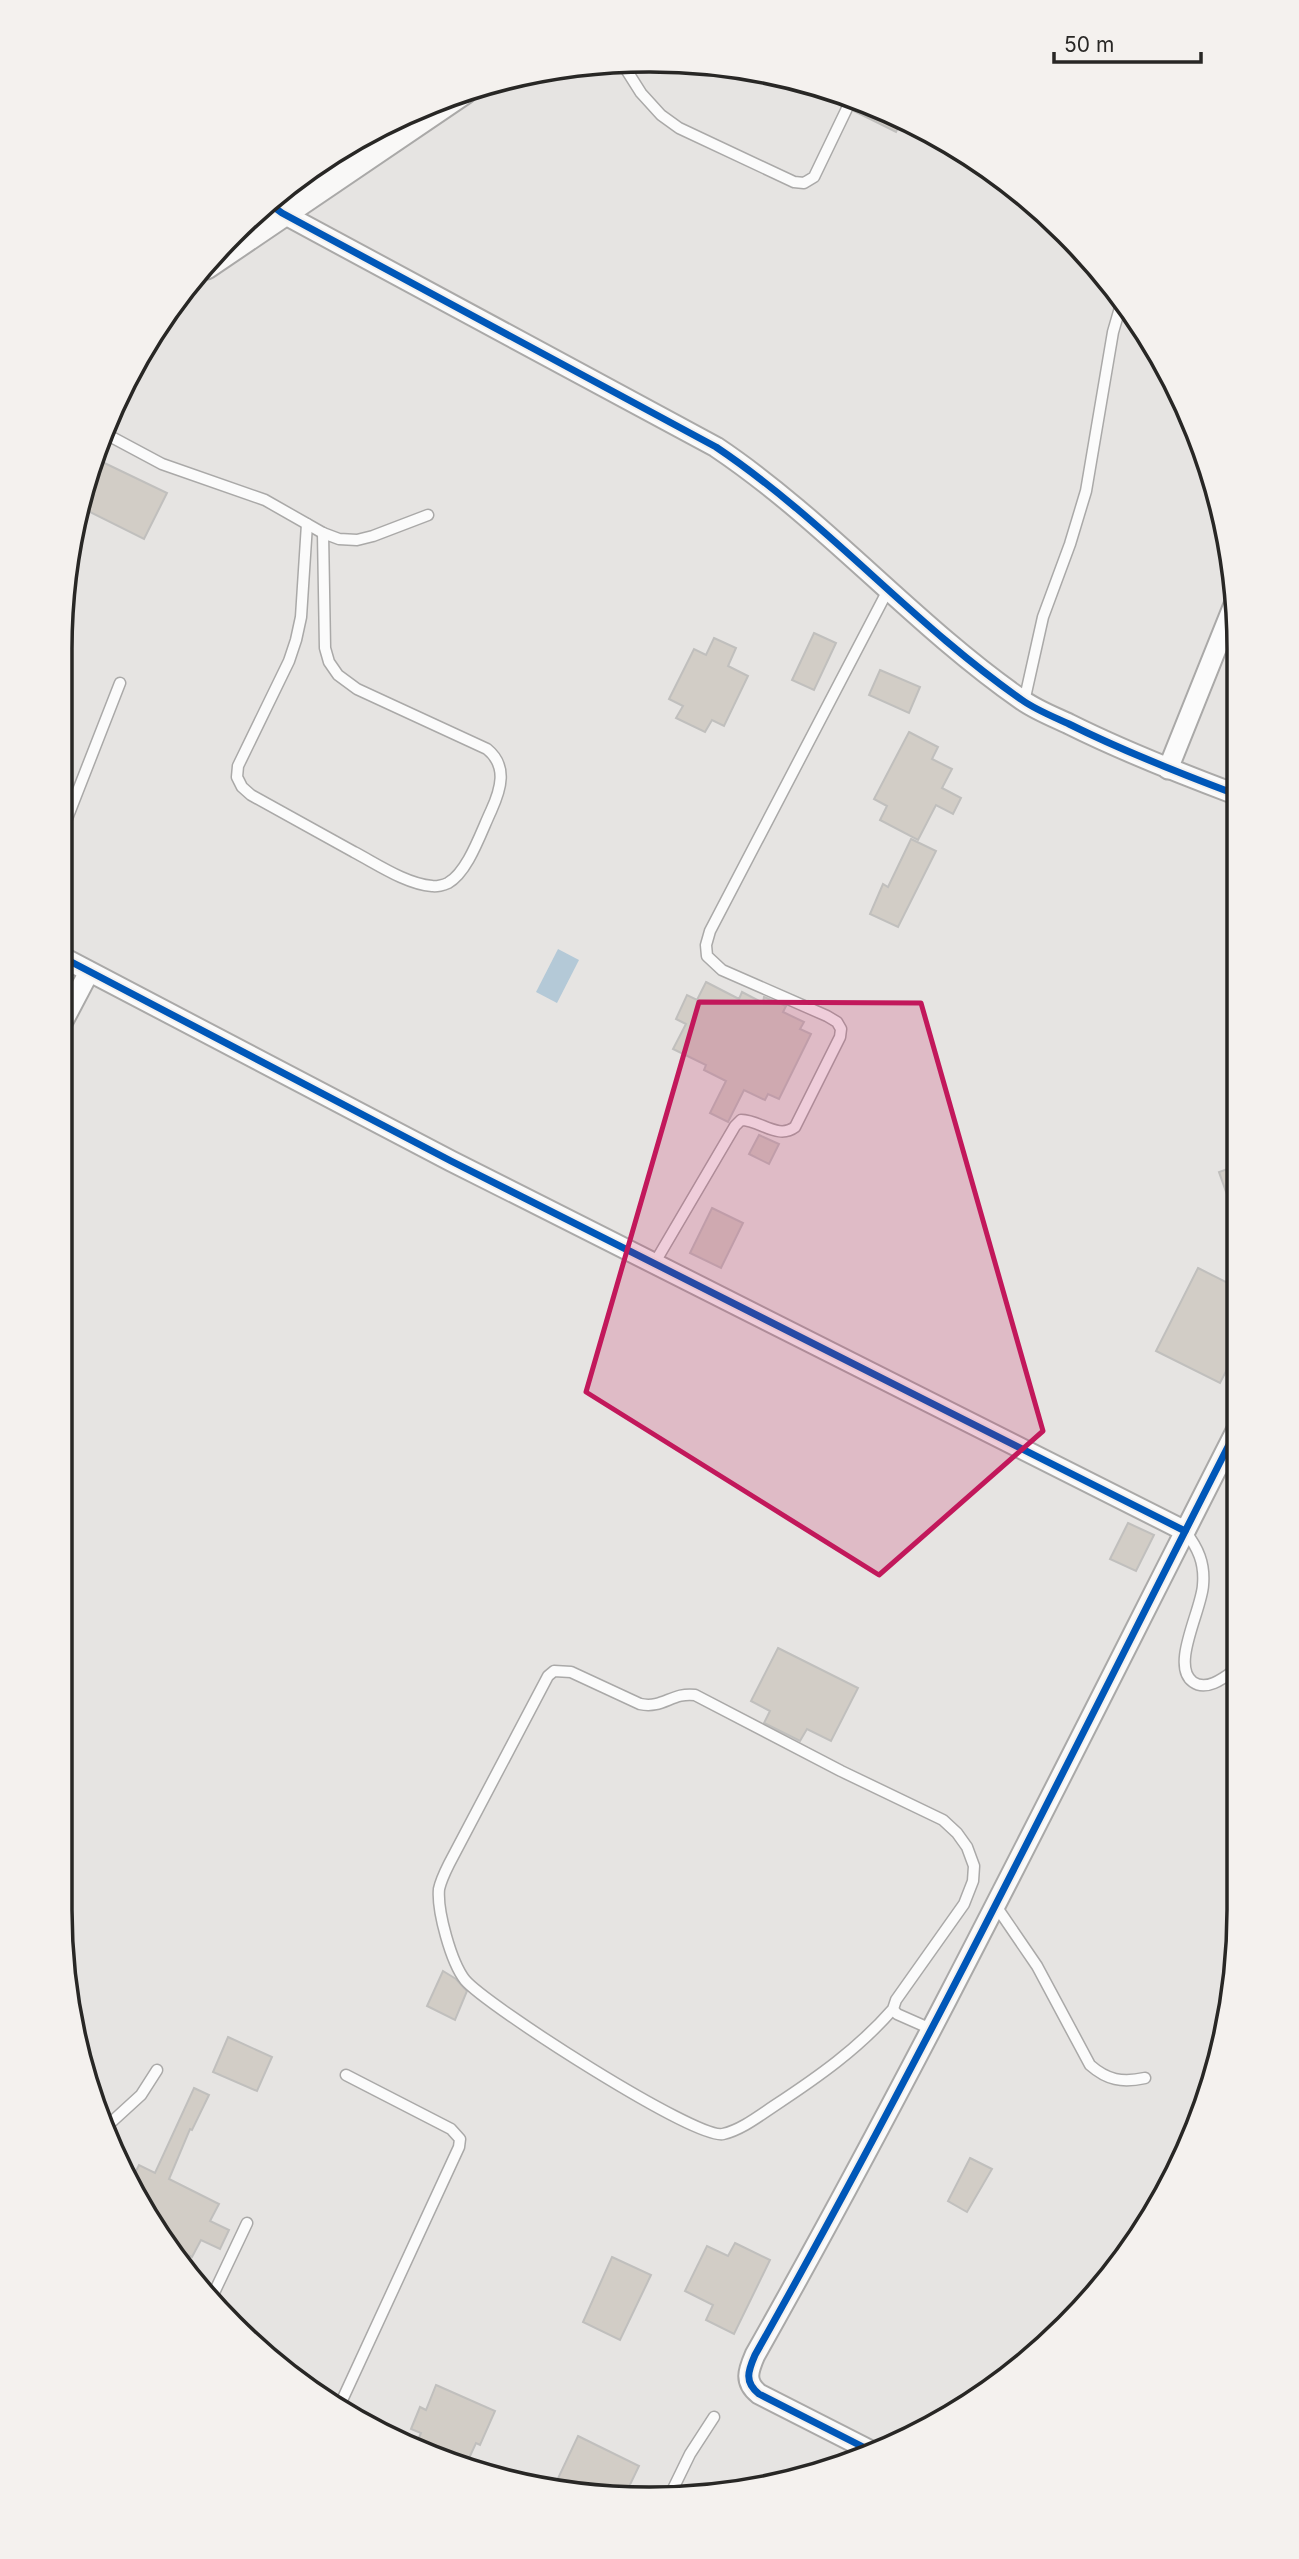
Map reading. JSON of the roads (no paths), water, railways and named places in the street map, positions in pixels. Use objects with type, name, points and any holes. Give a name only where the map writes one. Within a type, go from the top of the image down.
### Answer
[{"type":"main road","points":[[293,196],[404,127]]},
{"type":"street","points":[[277,209],[716,447],[779,493],[888,590],[1024,702],[1092,736],[1227,791]]},
{"type":"street","points":[[1168,769],[1226,623]]},
{"type":"street","points":[[72,963],[283,1075],[1185,1531]]},
{"type":"street","points":[[72,1004],[89,972]]},
{"type":"street","points":[[862,2446],[759,2394],[748,2381],[748,2371],[996,1906],[1227,1449]]},
{"type":"lane","points":[[628,73],[661,116],[679,128],[794,182],[804,183],[814,177],[848,107]]},
{"type":"lane","points":[[1024,702],[1044,617],[1086,491],[1119,313]]},
{"type":"lane","points":[[112,437],[162,464],[265,500],[323,533],[339,539],[357,540],[428,515]]},
{"type":"lane","points":[[307,524],[302,604],[296,640],[289,661],[242,755],[237,777],[242,787],[251,795],[385,869],[433,887],[447,884],[461,872],[476,845],[497,798],[501,783],[500,768],[496,757],[486,749],[357,689],[338,676],[329,662],[323,638],[323,533]]},
{"type":"lane","points":[[654,1264],[735,1126],[741,1120],[748,1120],[780,1132],[787,1132],[794,1127],[839,1037],[841,1029],[827,1016],[722,971],[706,956],[706,944],[710,931],[888,590]]},
{"type":"lane","points":[[72,806],[120,683]]},
{"type":"lane","points":[[1185,1531],[1199,1551],[1203,1586],[1185,1651],[1184,1671],[1190,1680],[1205,1685],[1227,1675]]},
{"type":"lane","points":[[554,1671],[571,1672],[640,1704],[650,1706],[683,1693],[695,1695],[841,1771],[943,1820],[957,1833],[967,1847],[974,1866],[973,1881],[964,1904],[909,1981],[893,2009],[855,2048],[821,2075],[748,2122],[723,2134],[713,2134],[697,2128],[544,2040],[472,1987],[457,1966],[450,1947],[439,1903],[439,1888],[548,1676],[554,1671]]},
{"type":"lane","points":[[996,1906],[1037,1966],[1090,2065],[1102,2076],[1114,2080],[1129,2082],[1145,2078]]},
{"type":"lane","points":[[893,2009],[897,2014],[931,2029]]},
{"type":"lane","points":[[112,2121],[141,2095],[157,2070]]},
{"type":"lane","points":[[343,2399],[459,2147],[460,2139],[451,2129],[345,2075]]},
{"type":"lane","points":[[215,2290],[247,2223]]},
{"type":"lane","points":[[674,2486],[690,2454],[714,2417]]},
{"type":"water","points":[[558,949],[579,960],[557,1003],[536,992]]}]
